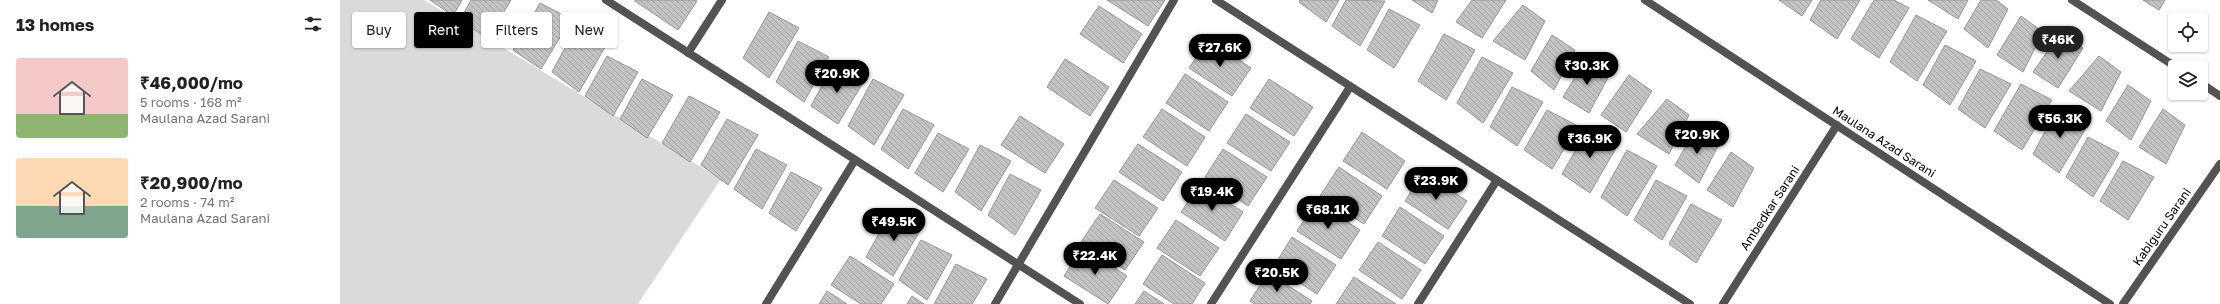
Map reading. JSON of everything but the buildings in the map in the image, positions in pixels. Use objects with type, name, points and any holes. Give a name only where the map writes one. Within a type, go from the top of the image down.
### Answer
[{"type":"street","points":[[606,0],[1080,304]]},
{"type":"street","points":[[688,53],[722,0]]},
{"type":"street","points":[[995,304],[1020,265],[1174,0]]},
{"type":"street","points":[[1216,0],[1690,304]]},
{"type":"street","name":"Maulana Azad Sarani","points":[[1645,0],[2110,304]]},
{"type":"street","points":[[2072,0],[2168,62]]},
{"type":"street","points":[[1211,304],[1350,87]]},
{"type":"street","points":[[2208,88],[2220,96]]},
{"type":"street","name":"Ambedkar Sarani","points":[[1723,304],[1837,125]]},
{"type":"street","points":[[766,304],[855,160]]},
{"type":"street","name":"Kabiguru Sarani","points":[[2123,304],[2220,164]]},
{"type":"street","points":[[1418,304],[1497,180]]},
{"type":"shaded area","points":[[340,0],[424,0],[444,12],[414,12],[414,48],[473,48],[473,30],[481,34],[481,48],[504,48],[721,179],[638,304],[340,304]]}]
